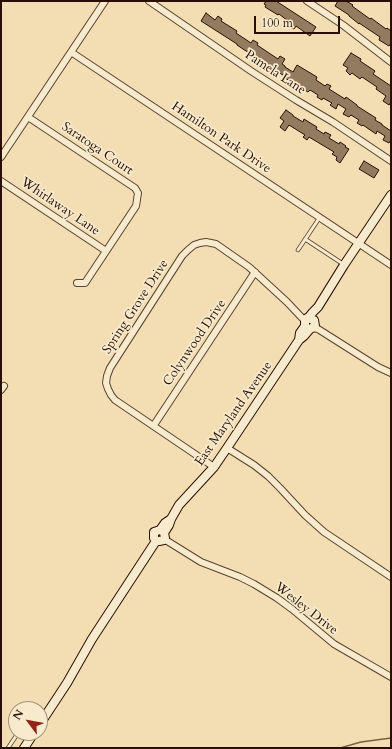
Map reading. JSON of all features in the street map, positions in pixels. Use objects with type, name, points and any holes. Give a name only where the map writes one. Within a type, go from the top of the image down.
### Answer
[{"type":"street","points":[[1,157],[105,1]]},
{"type":"street","name":"Pamela Lane","points":[[149,1],[251,71],[340,126],[391,161]]},
{"type":"street","points":[[308,1],[343,25],[391,62]]},
{"type":"street","name":"Hamilton Park Drive","points":[[71,52],[391,265]]},
{"type":"street","name":"Saratoga Court","points":[[28,116],[135,188],[138,193],[136,206],[85,283],[78,283]]},
{"type":"street","name":"Whirlaway Lane","points":[[1,181],[106,251]]},
{"type":"street","name":"East Maryland Avenue","points":[[48,712],[67,684],[92,639],[169,525],[180,505],[214,467],[299,340],[304,336],[310,323],[318,312],[318,307],[391,195]]},
{"type":"street","name":"Spring Grove Drive","points":[[214,467],[115,400],[106,383],[110,368],[182,256],[194,245],[200,242],[212,243],[236,258],[255,272],[310,323],[378,367],[391,373]]},
{"type":"street","name":"Colynwood Drive","points":[[154,425],[255,272]]},
{"type":"street","points":[[227,448],[268,476],[305,516],[324,532],[391,577]]},
{"type":"street","name":"Wesley Drive","points":[[161,536],[201,562],[240,577],[271,594],[292,609],[334,644],[391,677]]},
{"type":"lane","points":[[298,250],[320,217]]},
{"type":"lane","points":[[306,239],[344,265]]},
{"type":"building","points":[[266,1],[276,1],[316,27],[310,36],[296,26],[294,29],[286,24],[288,21],[279,14],[278,15],[265,7],[266,5],[264,4]]},
{"type":"building","points":[[338,1],[346,1],[370,19],[371,18],[391,31],[391,43],[389,46],[379,40],[380,37],[359,24],[335,6]]},
{"type":"building","points":[[206,13],[215,20],[218,16],[222,19],[221,21],[237,31],[236,33],[251,43],[253,40],[258,43],[257,45],[278,59],[280,56],[285,59],[282,64],[293,72],[297,65],[317,77],[316,80],[325,86],[327,84],[331,86],[329,89],[345,99],[346,97],[376,118],[375,120],[391,131],[391,140],[389,143],[383,140],[385,136],[377,131],[376,134],[363,125],[362,126],[357,123],[359,120],[351,115],[349,117],[343,114],[346,109],[338,104],[336,109],[330,105],[332,103],[323,98],[322,100],[317,97],[318,95],[310,90],[308,92],[285,78],[286,77],[201,21]]},
{"type":"building","points":[[351,53],[375,71],[373,74],[391,86],[391,102],[389,105],[383,101],[386,96],[376,89],[377,87],[362,77],[360,79],[352,73],[350,75],[346,71],[348,68],[343,65]]},
{"type":"building","points":[[286,110],[303,122],[304,119],[317,127],[316,129],[324,134],[325,132],[331,135],[329,138],[339,144],[340,142],[346,146],[345,147],[349,149],[340,163],[336,160],[337,157],[332,154],[334,152],[309,137],[307,140],[303,137],[305,135],[289,125],[285,131],[280,127],[284,121],[280,118]]},
{"type":"building","points":[[364,161],[379,170],[374,178],[359,169]]},
{"type":"waterway","points":[[340,748],[361,742],[391,738]]}]
